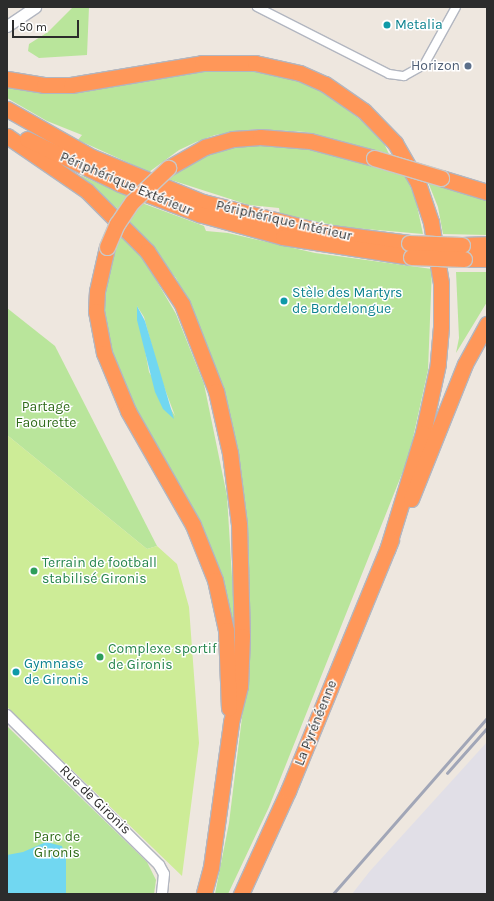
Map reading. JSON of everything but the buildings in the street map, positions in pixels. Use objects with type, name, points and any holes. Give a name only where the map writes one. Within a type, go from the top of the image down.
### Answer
[{"type":"highway","points":[[7,79],[44,85],[71,85],[202,63],[255,63],[300,73],[325,84],[364,111],[395,143],[418,183],[431,222],[441,282],[441,327],[438,364],[423,433],[387,550]]},
{"type":"highway","name":"Périphérique Intérieur","points":[[7,109],[92,158],[203,202],[323,232],[410,250],[463,252],[487,244]]},
{"type":"highway","name":"Périphérique Extérieur","points":[[7,129],[120,184],[199,214],[291,239],[410,250]]},
{"type":"highway","points":[[7,136],[67,176],[130,231],[171,284],[204,356],[230,453],[240,530],[243,604],[241,665],[231,723],[211,867],[204,894]]},
{"type":"highway","points":[[231,723],[226,630],[216,580],[194,525],[128,411],[104,354],[96,311],[97,291],[107,247],[125,212],[147,185],[168,168],[205,147],[233,139],[260,137],[310,141],[374,158],[487,192]]},
{"type":"highway","points":[[463,252],[487,259]]},
{"type":"highway","points":[[387,550],[421,476],[465,364],[487,324]]},
{"type":"highway","name":"La Pyrénéenne","points":[[241,894],[288,791],[387,550]]},
{"type":"main road","points":[[7,26],[32,9]]},
{"type":"street","points":[[257,7],[389,74],[404,76],[424,65],[456,7]]},
{"type":"street","name":"Rue de Gironis","points":[[7,715],[159,865],[164,874],[162,894]]},
{"type":"shaded area","points":[[487,742],[487,894],[352,894],[370,871]]},
{"type":"green space","points":[[73,7],[89,7],[87,55],[39,58],[28,51],[29,44],[48,32]]},
{"type":"green space","points":[[250,68],[289,77],[327,94],[380,135],[389,154],[306,132],[256,129],[215,135],[196,142],[179,150],[149,172],[78,140],[82,135],[47,121],[7,98],[7,86],[83,90],[202,70]]},
{"type":"green space","points":[[274,144],[304,146],[406,176],[416,201],[423,234],[343,227],[280,214],[279,208],[249,205],[168,179],[188,163],[213,151],[240,145]]},
{"type":"green space","points":[[82,176],[127,196],[118,209],[80,177]]},
{"type":"green space","points":[[428,182],[487,200],[487,235],[443,234],[438,207]]},
{"type":"green space","points":[[142,203],[204,226],[206,231],[228,233],[315,253],[432,269],[428,370],[409,456],[269,807],[228,894],[215,894],[229,823],[245,693],[249,619],[245,520],[217,373],[191,307],[176,278],[129,221]]},
{"type":"green space","points":[[121,234],[146,263],[176,314],[204,384],[227,496],[235,626],[232,627],[214,558],[202,528],[128,398],[114,364],[106,334],[103,290]],"holes":[[[137,306],[144,317],[160,376],[175,416],[149,372]]]},
{"type":"green space","points":[[456,272],[487,272],[487,302],[456,353],[459,338]]},
{"type":"green space","name":"Partage Faourette","points":[[7,308],[55,346],[157,546],[147,549],[7,435]]},
{"type":"green space","name":"Complexe sportif de Gironis","points":[[7,435],[147,549],[157,546],[177,564],[189,607],[199,743],[182,876],[7,707]]},
{"type":"green space","name":"Parc de Gironis","points":[[7,726],[147,862],[156,880],[154,894],[7,894]]},
{"type":"water","points":[[137,306],[145,321],[174,419],[163,409],[155,392],[137,320]]},
{"type":"water","points":[[46,842],[62,846],[66,859],[66,894],[7,894],[7,855],[23,852]]},
{"type":"railway","points":[[333,894],[487,718]]},
{"type":"railway","points":[[447,773],[487,728]]},
{"type":"place","name":"Metalia","points":[[387,25]]},
{"type":"place","name":"Horizon","points":[[468,66]]},
{"type":"place","name":"Stèle des Martyrs de Bordelongue","points":[[284,301]]},
{"type":"place","name":"Terrain de football stabilisé Gironis","points":[[34,571]]},
{"type":"place","name":"Complexe sportif de Gironis","points":[[100,657]]},
{"type":"place","name":"Gymnase de Gironis","points":[[16,672]]}]
